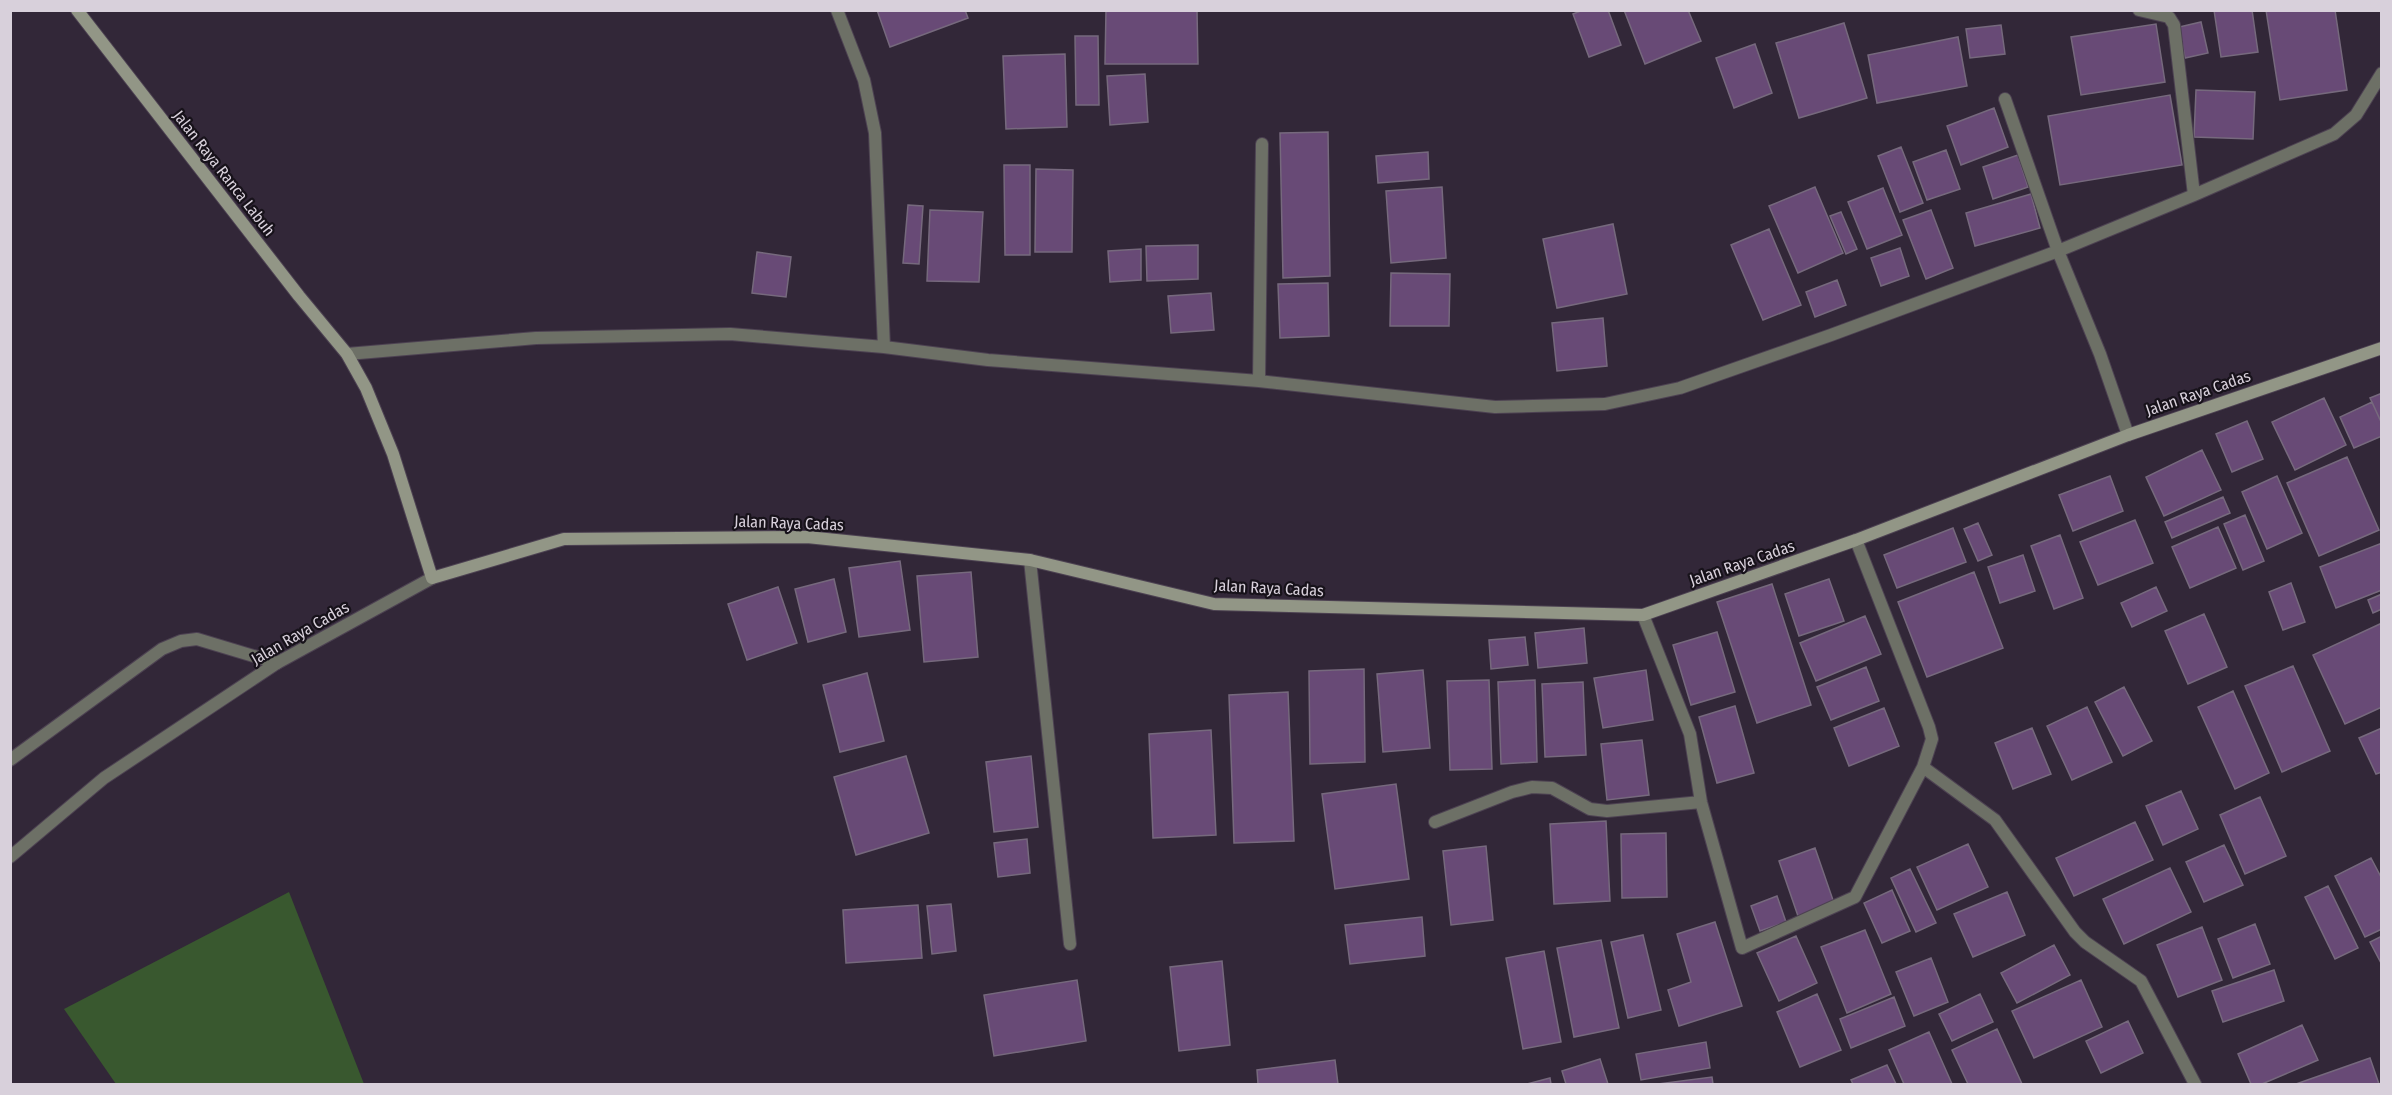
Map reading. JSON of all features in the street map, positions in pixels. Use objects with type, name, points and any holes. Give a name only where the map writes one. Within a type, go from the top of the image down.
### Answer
[{"type":"street","name":"Jalan Raya Ranca Labuh","points":[[77,10],[347,354],[366,388],[393,454],[432,578]]},
{"type":"street","points":[[837,10],[864,80],[875,133],[884,347]]},
{"type":"street","points":[[2139,10],[2169,17],[2174,25],[2194,195]]},
{"type":"street","points":[[347,354],[536,338],[730,334],[884,347],[988,360],[1259,381],[1495,407],[1605,404],[1680,388],[2058,251],[2194,195],[2334,134],[2356,115],[2382,73]]},
{"type":"street","points":[[2005,99],[2058,251],[2100,354],[2128,435]]},
{"type":"street","points":[[1259,381],[1262,144]]},
{"type":"street","name":"Jalan Raya Cadas","points":[[10,857],[104,778],[277,663],[432,578],[544,543],[582,538],[807,537],[1030,560],[1214,604],[1643,615],[1856,540],[2128,435],[2382,348]]},
{"type":"street","points":[[1643,615],[1690,734],[1701,802],[1742,948],[1855,897],[1923,767],[1932,739],[1856,540]]},
{"type":"street","points":[[1030,560],[1070,945]]},
{"type":"street","points":[[10,760],[162,649],[181,641],[197,639],[277,663]]},
{"type":"street","points":[[1923,767],[1995,820],[2075,932],[2085,942],[2141,981],[2195,1084]]},
{"type":"street","points":[[1436,822],[1512,792],[1532,787],[1552,788],[1590,809],[1607,811],[1701,802]]},
{"type":"green space","points":[[289,892],[364,1084],[116,1084],[64,1009]]},
{"type":"building","points":[[877,10],[965,10],[968,18],[890,47]]},
{"type":"building","points":[[1106,10],[1197,10],[1198,64],[1105,64]]},
{"type":"building","points":[[1583,10],[1608,10],[1621,45],[1589,57],[1573,14]]},
{"type":"building","points":[[1624,10],[1688,10],[1701,41],[1645,64]]},
{"type":"building","points":[[2214,10],[2252,10],[2258,52],[2221,57]]},
{"type":"building","points":[[2266,10],[2335,10],[2347,90],[2280,100]]},
{"type":"building","points":[[2201,22],[2208,53],[2185,58],[2179,27]]},
{"type":"building","points":[[1844,23],[1867,98],[1799,118],[1776,43]]},
{"type":"building","points":[[2156,24],[2165,82],[2081,95],[2071,37]]},
{"type":"building","points":[[2001,25],[2005,54],[1970,58],[1966,29]]},
{"type":"building","points":[[1075,36],[1098,36],[1099,105],[1076,105]]},
{"type":"building","points":[[1958,37],[1967,86],[1877,103],[1868,55]]},
{"type":"building","points":[[1755,44],[1772,93],[1734,108],[1716,58]]},
{"type":"building","points":[[1065,54],[1067,127],[1006,129],[1003,56]]},
{"type":"building","points":[[1145,74],[1148,122],[1110,125],[1107,76]]},
{"type":"building","points":[[2196,90],[2255,92],[2253,139],[2194,137]]},
{"type":"building","points":[[2170,95],[2182,165],[2060,185],[2048,116]]},
{"type":"building","points":[[1994,108],[2008,147],[1961,165],[1947,126]]},
{"type":"building","points":[[1328,132],[1330,276],[1283,278],[1280,133]]},
{"type":"building","points":[[1901,147],[1923,203],[1900,212],[1878,156]]},
{"type":"building","points":[[1946,150],[1960,189],[1927,200],[1913,162]]},
{"type":"building","points":[[1428,152],[1429,179],[1378,183],[1376,156]]},
{"type":"building","points":[[2018,155],[2028,187],[1993,199],[1983,167]]},
{"type":"building","points":[[1004,165],[1030,165],[1030,255],[1005,255]]},
{"type":"building","points":[[1036,169],[1073,170],[1072,252],[1035,252]]},
{"type":"building","points":[[1442,187],[1446,258],[1391,263],[1386,191]]},
{"type":"building","points":[[1815,187],[1843,253],[1798,273],[1769,206]]},
{"type":"building","points":[[1883,188],[1902,235],[1867,249],[1848,202]]},
{"type":"building","points":[[2031,194],[2040,228],[1975,246],[1966,213]]},
{"type":"building","points":[[908,205],[923,206],[919,264],[903,263]]},
{"type":"building","points":[[930,210],[983,212],[979,282],[927,281]]},
{"type":"building","points":[[1931,210],[1953,268],[1926,279],[1903,220]]},
{"type":"building","points":[[1841,212],[1857,249],[1846,254],[1830,216]]},
{"type":"building","points":[[1613,224],[1627,294],[1557,308],[1543,239]]},
{"type":"building","points":[[1769,229],[1801,305],[1763,320],[1731,245]]},
{"type":"building","points":[[1198,245],[1198,279],[1147,281],[1146,246]]},
{"type":"building","points":[[1900,248],[1909,276],[1881,286],[1871,258]]},
{"type":"building","points":[[1141,249],[1141,280],[1110,282],[1108,251]]},
{"type":"building","points":[[757,252],[791,257],[786,297],[752,293]]},
{"type":"building","points":[[1391,273],[1450,274],[1449,326],[1390,326]]},
{"type":"building","points":[[1837,280],[1846,305],[1815,317],[1806,292]]},
{"type":"building","points":[[1328,283],[1329,336],[1280,338],[1278,284]]},
{"type":"building","points":[[1211,293],[1214,330],[1171,333],[1168,296]]},
{"type":"building","points":[[1603,318],[1607,366],[1557,371],[1552,323]]},
{"type":"building","points":[[2382,393],[2382,424],[2370,398]]},
{"type":"building","points":[[2324,398],[2346,445],[2295,470],[2272,422]]},
{"type":"building","points":[[2372,402],[2382,424],[2382,436],[2354,448],[2340,417]]},
{"type":"building","points":[[2247,421],[2263,459],[2232,472],[2216,434]]},
{"type":"building","points":[[2202,450],[2221,490],[2164,516],[2146,477]]},
{"type":"building","points":[[2347,457],[2379,530],[2319,556],[2287,483]]},
{"type":"building","points":[[2110,476],[2123,511],[2073,531],[2059,495]]},
{"type":"building","points":[[2277,476],[2302,533],[2267,549],[2242,492]]},
{"type":"building","points":[[2223,497],[2230,513],[2172,538],[2165,522]]},
{"type":"building","points":[[2245,515],[2264,561],[2243,570],[2224,524]]},
{"type":"building","points":[[2135,520],[2153,563],[2098,585],[2080,542]]},
{"type":"building","points":[[1978,523],[1992,555],[1978,561],[1964,529]]},
{"type":"building","points":[[2218,527],[2236,568],[2190,588],[2172,547]]},
{"type":"building","points":[[1953,528],[1966,562],[1897,588],[1884,555]]},
{"type":"building","points":[[2060,535],[2083,598],[2054,609],[2031,546]]},
{"type":"building","points":[[2382,543],[2382,590],[2336,608],[2320,567]]},
{"type":"building","points":[[2023,555],[2035,591],[2000,603],[1988,567]]},
{"type":"building","points":[[900,561],[910,630],[859,637],[849,568]]},
{"type":"building","points":[[971,572],[978,657],[924,662],[917,576]]},
{"type":"building","points":[[1974,572],[2003,648],[1927,677],[1898,602]]},
{"type":"building","points":[[834,579],[846,632],[808,642],[795,589]]},
{"type":"building","points":[[1829,579],[1844,621],[1799,636],[1785,594]]},
{"type":"building","points":[[2291,583],[2305,622],[2283,630],[2269,592]]},
{"type":"building","points":[[1772,584],[1811,705],[1757,723],[1717,602]]},
{"type":"building","points":[[778,587],[797,643],[747,660],[728,604]]},
{"type":"building","points":[[2156,587],[2167,611],[2132,627],[2121,603]]},
{"type":"building","points":[[2382,594],[2382,609],[2373,613],[2368,600]]},
{"type":"building","points":[[2204,614],[2227,667],[2188,684],[2165,631]]},
{"type":"building","points":[[1865,616],[1881,654],[1816,681],[1800,643]]},
{"type":"building","points":[[2382,623],[2382,707],[2345,724],[2313,655]]},
{"type":"building","points":[[1584,628],[1587,663],[1538,668],[1535,633]]},
{"type":"building","points":[[1717,632],[1735,692],[1691,705],[1673,645]]},
{"type":"building","points":[[1525,637],[1528,665],[1491,669],[1489,640]]},
{"type":"building","points":[[2293,666],[2330,751],[2282,772],[2245,686]]},
{"type":"building","points":[[1866,667],[1879,701],[1831,720],[1817,687]]},
{"type":"building","points":[[1364,669],[1365,762],[1310,764],[1309,671]]},
{"type":"building","points":[[1423,670],[1430,748],[1383,752],[1377,674]]},
{"type":"building","points":[[1646,670],[1653,720],[1603,728],[1594,678]]},
{"type":"building","points":[[867,673],[884,741],[840,752],[823,685]]},
{"type":"building","points":[[1489,680],[1492,769],[1450,770],[1447,681]]},
{"type":"building","points":[[1535,680],[1537,762],[1501,764],[1498,682]]},
{"type":"building","points":[[1583,682],[1586,755],[1545,757],[1542,684]]},
{"type":"building","points":[[2124,687],[2152,741],[2123,756],[2095,702]]},
{"type":"building","points":[[2233,691],[2269,773],[2235,789],[2198,707]]},
{"type":"building","points":[[1288,692],[1294,841],[1234,843],[1229,695]]},
{"type":"building","points":[[1735,706],[1754,773],[1717,783],[1699,717]]},
{"type":"building","points":[[2087,707],[2112,762],[2072,780],[2047,726]]},
{"type":"building","points":[[1884,708],[1899,746],[1849,766],[1834,728]]},
{"type":"building","points":[[2032,728],[2051,774],[2013,789],[1995,743]]},
{"type":"building","points":[[2382,728],[2382,772],[2376,774],[2359,738]]},
{"type":"building","points":[[1211,730],[1216,835],[1153,838],[1149,734]]},
{"type":"building","points":[[1642,740],[1649,795],[1607,800],[1601,744]]},
{"type":"building","points":[[906,756],[929,833],[856,855],[834,777]]},
{"type":"building","points":[[1031,756],[1038,827],[994,832],[986,762]]},
{"type":"building","points":[[1396,784],[1409,879],[1335,889],[1322,794]]},
{"type":"building","points":[[2181,791],[2198,829],[2163,845],[2146,806]]},
{"type":"building","points":[[2260,797],[2286,856],[2245,874],[2220,815]]},
{"type":"building","points":[[1606,821],[1610,901],[1554,904],[1550,824]]},
{"type":"building","points":[[2135,822],[2153,860],[2074,896],[2056,858]]},
{"type":"building","points":[[1666,833],[1667,897],[1622,898],[1621,834]]},
{"type":"building","points":[[1027,839],[1030,873],[998,877],[994,843]]},
{"type":"building","points":[[1968,844],[1988,887],[1937,910],[1917,867]]},
{"type":"building","points":[[2224,845],[2243,885],[2204,902],[2186,862]]},
{"type":"building","points":[[1486,846],[1493,920],[1451,925],[1443,851]]},
{"type":"building","points":[[1815,848],[1834,903],[1798,916],[1779,861]]},
{"type":"building","points":[[2371,858],[2382,879],[2382,929],[2365,937],[2335,876]]},
{"type":"building","points":[[2170,868],[2191,912],[2124,944],[2103,899]]},
{"type":"building","points":[[1910,869],[1936,923],[1916,932],[1891,878]]},
{"type":"building","points":[[2328,886],[2358,948],[2335,959],[2305,897]]},
{"type":"building","points":[[1892,890],[1910,931],[1882,943],[1864,903]]},
{"type":"building","points":[[2007,892],[2025,935],[1973,957],[1954,914]]},
{"type":"building","points":[[1777,896],[1786,922],[1760,931],[1751,906]]},
{"type":"building","points":[[951,904],[956,951],[932,954],[927,906]]},
{"type":"building","points":[[918,905],[922,958],[846,963],[843,910]]},
{"type":"building","points":[[1422,917],[1425,956],[1350,964],[1345,925]]},
{"type":"building","points":[[1715,922],[1742,1006],[1679,1026],[1668,990],[1691,982],[1677,934]]},
{"type":"building","points":[[2255,924],[2270,964],[2233,978],[2218,939]]},
{"type":"building","points":[[2202,927],[2222,980],[2178,997],[2157,945]]},
{"type":"building","points":[[1865,930],[1891,994],[1847,1013],[1821,947]]},
{"type":"building","points":[[1643,935],[1661,1010],[1628,1018],[1611,942]]},
{"type":"building","points":[[1796,936],[1817,983],[1779,1001],[1757,953]]},
{"type":"building","points":[[2382,936],[2382,963],[2381,963],[2370,942]]},
{"type":"building","points":[[1601,940],[1619,1028],[1574,1037],[1557,948]]},
{"type":"building","points":[[2054,945],[2070,975],[2017,1003],[2001,973]]},
{"type":"building","points":[[1544,951],[1561,1042],[1523,1049],[1506,958]]},
{"type":"building","points":[[1931,958],[1948,1002],[1914,1016],[1896,972]]},
{"type":"building","points":[[1222,961],[1230,1045],[1179,1051],[1170,967]]},
{"type":"building","points":[[2274,970],[2284,1001],[2223,1022],[2212,991]]},
{"type":"building","points":[[1077,980],[1086,1041],[994,1056],[984,995]]},
{"type":"building","points":[[2081,980],[2102,1027],[2034,1058],[2012,1011]]},
{"type":"building","points":[[1817,994],[1841,1050],[1800,1067],[1777,1012]]},
{"type":"building","points":[[1980,994],[1993,1022],[1952,1041],[1939,1014]]},
{"type":"building","points":[[1894,997],[1905,1026],[1851,1048],[1840,1019]]},
{"type":"building","points":[[2128,1021],[2143,1053],[2101,1073],[2086,1041]]},
{"type":"building","points":[[2302,1025],[2318,1060],[2262,1084],[2251,1084],[2238,1054]]},
{"type":"building","points":[[1997,1029],[2022,1084],[1968,1084],[1952,1050]]},
{"type":"building","points":[[1929,1032],[1952,1084],[1904,1084],[1889,1050]]},
{"type":"building","points":[[1706,1042],[1710,1068],[1641,1080],[1636,1054]]},
{"type":"building","points":[[2370,1058],[2379,1084],[2296,1084]]},
{"type":"building","points":[[1600,1059],[1608,1084],[1566,1084],[1562,1071]]},
{"type":"building","points":[[1335,1060],[1338,1084],[1258,1084],[1257,1070]]},
{"type":"building","points":[[1887,1065],[1896,1084],[1853,1084],[1851,1080]]},
{"type":"building","points":[[1712,1077],[1713,1084],[1658,1084]]},
{"type":"building","points":[[1550,1078],[1551,1084],[1527,1084]]}]
